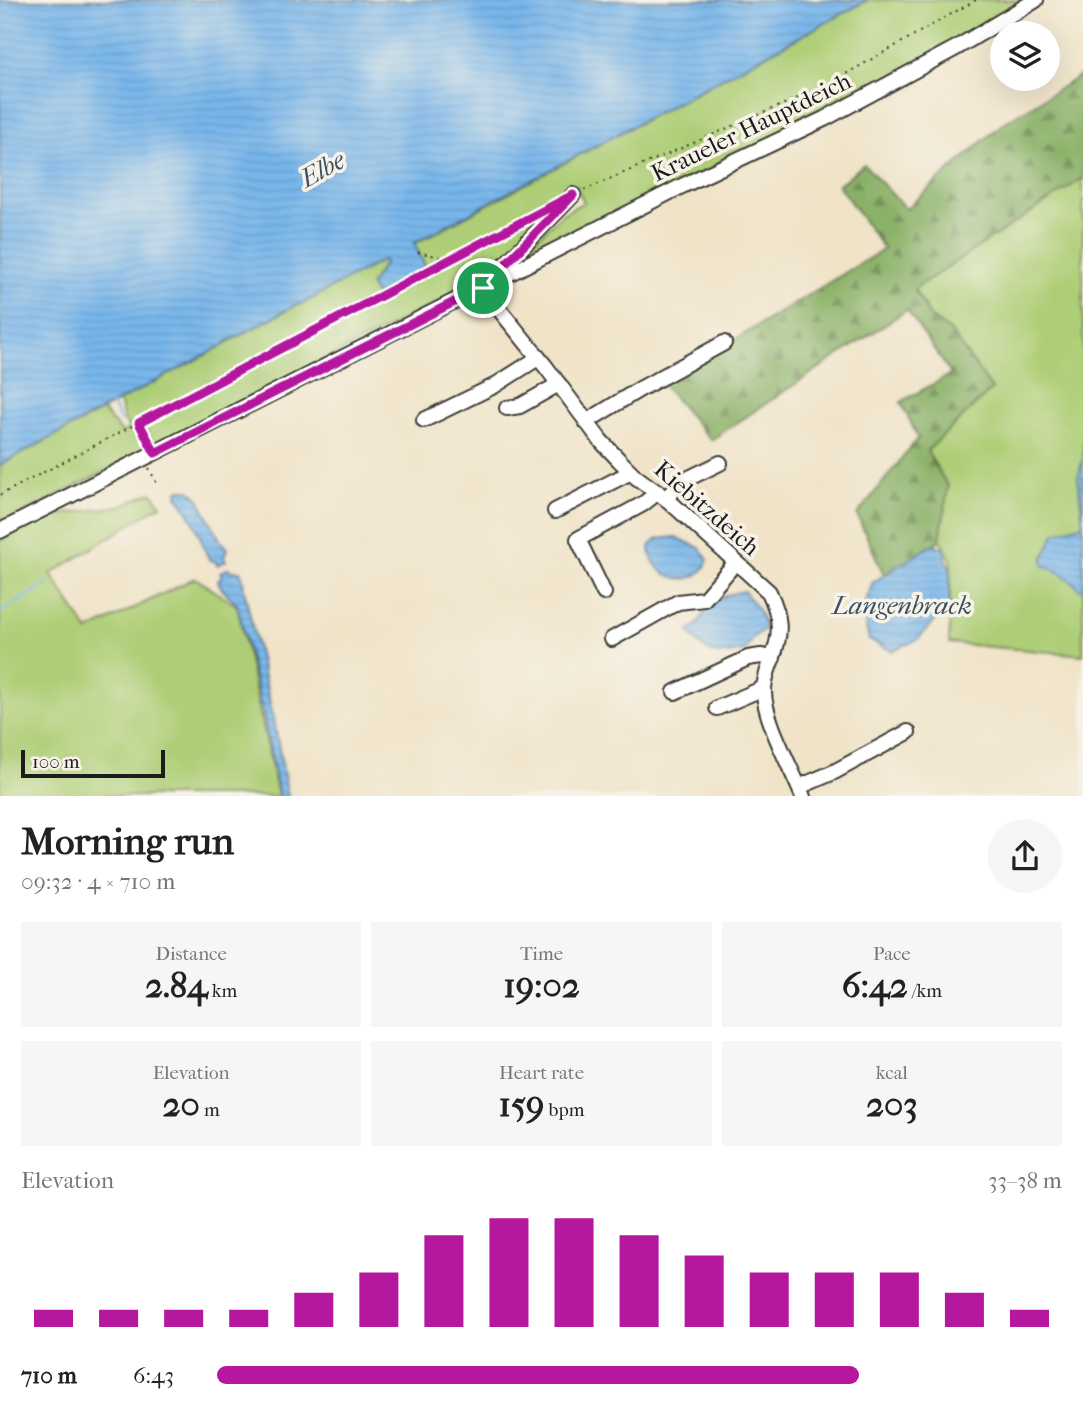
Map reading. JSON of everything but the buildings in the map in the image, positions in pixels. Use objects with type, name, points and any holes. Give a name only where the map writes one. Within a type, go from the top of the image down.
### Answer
[{"type":"street","name":"Kraueler Hauptdeich","points":[[0,531],[684,186],[824,119],[957,48],[1036,0]]},
{"type":"street","points":[[483,288],[573,195]]},
{"type":"street","name":"Kiebitzdeich","points":[[483,288],[601,441],[631,472],[662,495],[769,592],[778,610],[780,626],[773,658],[766,674],[766,708],[801,792]]},
{"type":"street","points":[[586,422],[724,343]]},
{"type":"street","points":[[424,420],[494,386],[538,358]]},
{"type":"street","points":[[507,408],[520,406],[559,384]]},
{"type":"street","points":[[604,593],[578,539],[720,463]]},
{"type":"street","points":[[555,511],[631,472]]},
{"type":"street","points":[[612,639],[678,602],[704,599],[736,562]]},
{"type":"street","points":[[675,692],[748,658],[773,658]]},
{"type":"street","points":[[717,708],[764,688]]},
{"type":"street","points":[[801,792],[908,732]]},
{"type":"path","points":[[573,195],[821,88],[976,0]]},
{"type":"path","points":[[0,495],[537,215]]},
{"type":"path","points":[[418,252],[450,260]]},
{"type":"path","points":[[139,423],[158,485]]},
{"type":"green space","points":[[868,0],[1024,0],[833,108],[503,270],[562,214],[584,202],[576,186],[562,193],[548,213],[484,279],[155,446],[144,426],[140,427],[151,448],[0,525],[0,465],[102,410],[122,433],[129,428],[119,401],[383,260],[384,264],[370,285],[376,296],[427,270],[414,244]]},
{"type":"green space","points":[[1083,74],[1083,178],[914,289],[931,318],[950,331],[992,389],[927,451],[948,487],[940,540],[884,575],[857,515],[918,438],[901,402],[951,374],[907,310],[711,440],[662,384],[884,249],[838,185],[864,164],[906,209],[1002,124],[1055,91],[1060,91],[1060,88]]},
{"type":"green space","points":[[1083,178],[1083,459],[1078,477],[1083,524],[1055,533],[1044,565],[1061,572],[1083,591],[1083,655],[949,643],[951,559],[940,540],[948,487],[927,451],[992,389],[950,331],[931,318],[914,289]]},
{"type":"green space","points":[[152,492],[161,505],[51,574],[88,631],[195,578],[237,606],[278,796],[0,796],[0,541],[45,517],[120,506]]},
{"type":"water","name":"Elbe","points":[[0,0],[868,0],[414,243],[427,270],[376,296],[370,285],[384,264],[383,260],[0,465]]},
{"type":"water","points":[[1083,459],[1083,524],[1078,477]]},
{"type":"water","points":[[178,490],[190,490],[199,499],[227,549],[224,556],[226,561],[217,565],[215,561],[209,560],[192,518],[177,496]]},
{"type":"water","points":[[1083,524],[1083,591],[1061,573],[1043,565],[1043,559],[1055,533]]},
{"type":"water","points":[[675,537],[700,548],[708,560],[694,577],[684,579],[665,573],[651,557],[650,546],[658,539]]},
{"type":"water","name":"Langenbrack","points":[[934,544],[944,549],[950,571],[949,606],[917,640],[892,651],[869,640],[862,611],[873,582]]},
{"type":"water","points":[[229,568],[231,571],[240,571],[243,579],[288,796],[279,796],[237,604],[218,581],[222,576],[220,572]]},
{"type":"water","points":[[744,591],[759,611],[766,628],[753,638],[746,650],[720,654],[700,646],[689,631],[697,625],[707,608],[716,600]]},
{"type":"waterway","points":[[112,405],[121,421]]},
{"type":"waterway","points":[[0,612],[48,583]]},
{"type":"route","points":[[573,195],[483,288],[155,453],[139,423],[573,195]]}]
